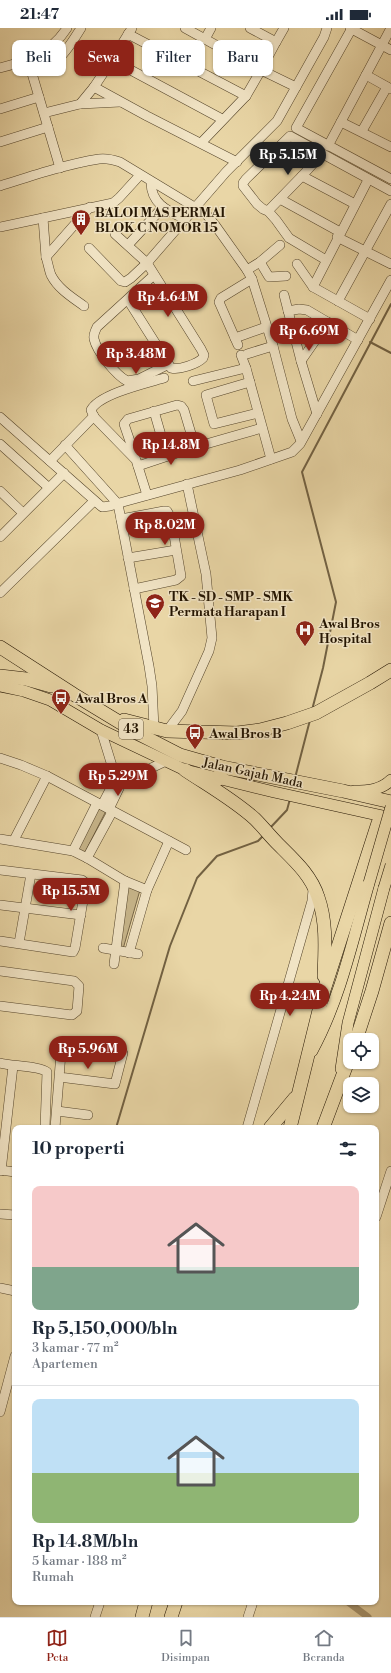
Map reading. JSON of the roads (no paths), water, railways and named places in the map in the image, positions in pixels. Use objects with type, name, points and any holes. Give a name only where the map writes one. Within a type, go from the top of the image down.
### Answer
[{"type":"highway","name":"Jalan Gajah Mada","points":[[0,647],[102,712],[167,749],[195,760],[220,773],[276,777],[391,801]]},
{"type":"highway","points":[[102,712],[127,721],[167,731],[237,733],[260,730],[316,713],[370,684],[391,670]]},
{"type":"highway","points":[[0,676],[26,679],[46,684],[73,694]]},
{"type":"highway","points":[[185,770],[239,806],[294,859],[313,884],[322,911],[324,929],[324,990]]},
{"type":"highway","points":[[291,1125],[324,990],[378,823],[391,813],[371,798]]},
{"type":"highway","points":[[364,870],[378,863],[391,866]]},
{"type":"highway","points":[[358,1033],[378,973],[391,923]]},
{"type":"highway","points":[[324,1125],[345,1069]]},
{"type":"highway","points":[[272,1125],[298,1094]]},
{"type":"highway","points":[[142,1617],[145,1605]]},
{"type":"highway","points":[[171,1617],[175,1605]]},
{"type":"main road","name":"Jalan Gajah Mada","points":[[0,686],[24,691],[50,700],[101,730],[185,770],[220,773],[274,792],[367,812],[391,813]]},
{"type":"main road","points":[[344,791],[372,790],[391,781]]},
{"type":"main road","points":[[391,781],[388,792],[391,801]]},
{"type":"main road","points":[[306,1062],[322,1032],[342,977],[391,813]]},
{"type":"main road","points":[[340,1084],[348,1023],[391,866]]},
{"type":"street","points":[[58,40],[67,28]]},
{"type":"street","points":[[66,50],[81,28]]},
{"type":"street","points":[[185,28],[213,43]]},
{"type":"street","points":[[205,39],[212,28]]},
{"type":"street","points":[[250,28],[276,42]]},
{"type":"street","points":[[273,48],[284,28]]},
{"type":"street","points":[[89,248],[123,282],[131,278],[148,262],[237,162],[277,121],[324,37],[327,28]]},
{"type":"street","points":[[391,50],[351,28],[296,128],[391,179]]},
{"type":"street","points":[[328,146],[381,44],[391,28]]},
{"type":"street","points":[[124,40],[130,31],[246,96]]},
{"type":"street","points":[[0,68],[12,65]]},
{"type":"street","points":[[134,72],[222,120]]},
{"type":"street","points":[[362,132],[389,88],[366,75]]},
{"type":"street","points":[[33,76],[60,168]]},
{"type":"street","points":[[80,104],[101,76]]},
{"type":"street","points":[[200,143],[246,96],[258,76]]},
{"type":"street","points":[[273,76],[296,87]]},
{"type":"street","points":[[94,87],[171,129],[237,162]]},
{"type":"street","points":[[0,109],[39,97]]},
{"type":"street","points":[[44,113],[80,104],[121,102]]},
{"type":"street","points":[[341,122],[390,144]]},
{"type":"street","points":[[0,142],[48,127]]},
{"type":"street","points":[[326,260],[289,238],[268,210],[263,209],[257,204],[243,186],[246,179],[290,136],[368,180],[391,191]]},
{"type":"street","points":[[268,210],[322,154]]},
{"type":"street","points":[[0,186],[60,168],[105,159],[120,162],[151,182],[196,207],[210,219],[252,278],[273,346],[292,419],[301,441]]},
{"type":"street","points":[[0,227],[115,202],[140,175]]},
{"type":"street","points":[[302,176],[355,204]]},
{"type":"street","points":[[313,287],[368,180]]},
{"type":"street","points":[[151,182],[151,191],[157,201],[163,207],[185,219]]},
{"type":"street","points":[[280,199],[339,234],[365,252],[391,264]]},
{"type":"street","points":[[338,301],[391,204]]},
{"type":"street","points":[[46,257],[90,207]]},
{"type":"street","points":[[128,245],[163,207]]},
{"type":"street","points":[[43,218],[46,257],[51,275],[65,292],[84,306]]},
{"type":"street","points":[[115,234],[148,262],[154,275],[204,355],[200,360],[176,369],[171,368],[167,364],[128,300]]},
{"type":"street","points":[[247,270],[260,262],[280,245]]},
{"type":"street","points":[[260,262],[270,277],[286,276]]},
{"type":"street","points":[[297,264],[313,287],[370,319]]},
{"type":"street","points":[[154,275],[97,327],[94,338],[97,347],[119,375],[127,381],[140,379],[167,364]]},
{"type":"street","points":[[252,278],[221,298],[219,302],[236,342],[266,327]]},
{"type":"street","points":[[0,417],[64,472],[99,506],[106,507],[240,470],[292,452],[301,441],[317,414],[391,280]]},
{"type":"street","points":[[284,295],[301,361],[317,414]]},
{"type":"street","points":[[288,311],[299,309],[307,310],[358,340]]},
{"type":"street","points":[[301,361],[328,322]]},
{"type":"street","points":[[271,459],[246,368],[244,354],[273,346]]},
{"type":"street","points":[[216,441],[214,424],[206,395],[198,381],[246,368]]},
{"type":"street","points":[[137,463],[91,413],[92,407],[115,393],[164,378]]},
{"type":"street","points":[[206,395],[250,382]]},
{"type":"street","points":[[146,495],[124,422],[128,419],[172,406],[181,406],[200,446]]},
{"type":"street","points":[[154,412],[167,456]]},
{"type":"street","points":[[214,424],[258,413]]},
{"type":"street","points":[[50,461],[94,416]]},
{"type":"street","points":[[137,463],[167,456],[262,428]]},
{"type":"street","points":[[0,444],[48,488]]},
{"type":"street","points":[[65,445],[118,504],[152,686],[154,728]]},
{"type":"street","points":[[1,535],[64,472]]},
{"type":"street","points":[[167,731],[182,711],[209,651],[212,638],[206,574],[187,484]]},
{"type":"street","points":[[0,492],[23,513]]},
{"type":"street","points":[[0,593],[94,501]]},
{"type":"street","points":[[121,519],[167,511],[171,518],[181,575],[179,579],[134,589]]},
{"type":"street","points":[[128,558],[176,550]]},
{"type":"street","points":[[101,730],[118,781]]},
{"type":"street","points":[[1,761],[47,776],[186,850]]},
{"type":"street","points":[[87,858],[105,807],[118,781],[166,762]]},
{"type":"street","points":[[14,840],[47,776]]},
{"type":"street","points":[[73,851],[105,807]]},
{"type":"street","points":[[0,839],[14,840],[73,851],[125,881],[147,890]]},
{"type":"street","points":[[103,948],[116,949],[134,954],[147,890],[170,841]]},
{"type":"street","points":[[0,870],[85,881],[76,948],[72,952],[0,941]]},
{"type":"street","points":[[19,943],[31,874]]},
{"type":"street","points":[[114,964],[125,881]]},
{"type":"street","points":[[248,1125],[312,901],[313,884]]},
{"type":"street","points":[[0,905],[81,915]]},
{"type":"street","points":[[0,971],[74,981],[79,986],[77,1011],[73,1015],[0,1006]]},
{"type":"street","points":[[55,1125],[57,1111],[59,1077],[61,1053],[62,1049],[67,1045],[120,1050],[124,1053],[115,1084],[59,1077]]},
{"type":"street","points":[[0,1063],[13,1066],[41,1068],[47,1072],[45,1125]]},
{"type":"street","points":[[12,1172],[0,1170],[13,1066]]},
{"type":"street","points":[[57,1111],[88,1115]]},
{"type":"street","points":[[379,1208],[391,1171]]},
{"type":"street","points":[[0,1214],[12,1215]]},
{"type":"street","points":[[0,1288],[12,1290]]},
{"type":"street","points":[[0,1412],[2,1397],[12,1365]]},
{"type":"street","points":[[95,1617],[99,1605]]},
{"type":"street","points":[[248,1617],[252,1605]]},
{"type":"waterway","points":[[312,710],[323,668],[336,602],[302,472],[391,304]]},
{"type":"waterway","points":[[370,342],[391,353]]},
{"type":"waterway","points":[[295,778],[310,720]]},
{"type":"waterway","points":[[270,828],[287,810],[290,799]]},
{"type":"waterway","points":[[117,1125],[170,946],[197,878],[217,856],[258,841],[263,836]]},
{"type":"waterway","points":[[352,1605],[368,1617]]},
{"type":"place","name":"BALOI MAS PERMAI BLOK C NOMOR 15","points":[[81,236]]},
{"type":"place","name":"TK - SD - SMP - SMK Permata Harapan I","points":[[155,620]]},
{"type":"place","name":"Awal Bros Hospital","points":[[305,647]]},
{"type":"place","name":"Awal Bros A","points":[[61,715]]},
{"type":"place","name":"Awal Bros B","points":[[195,750]]}]
